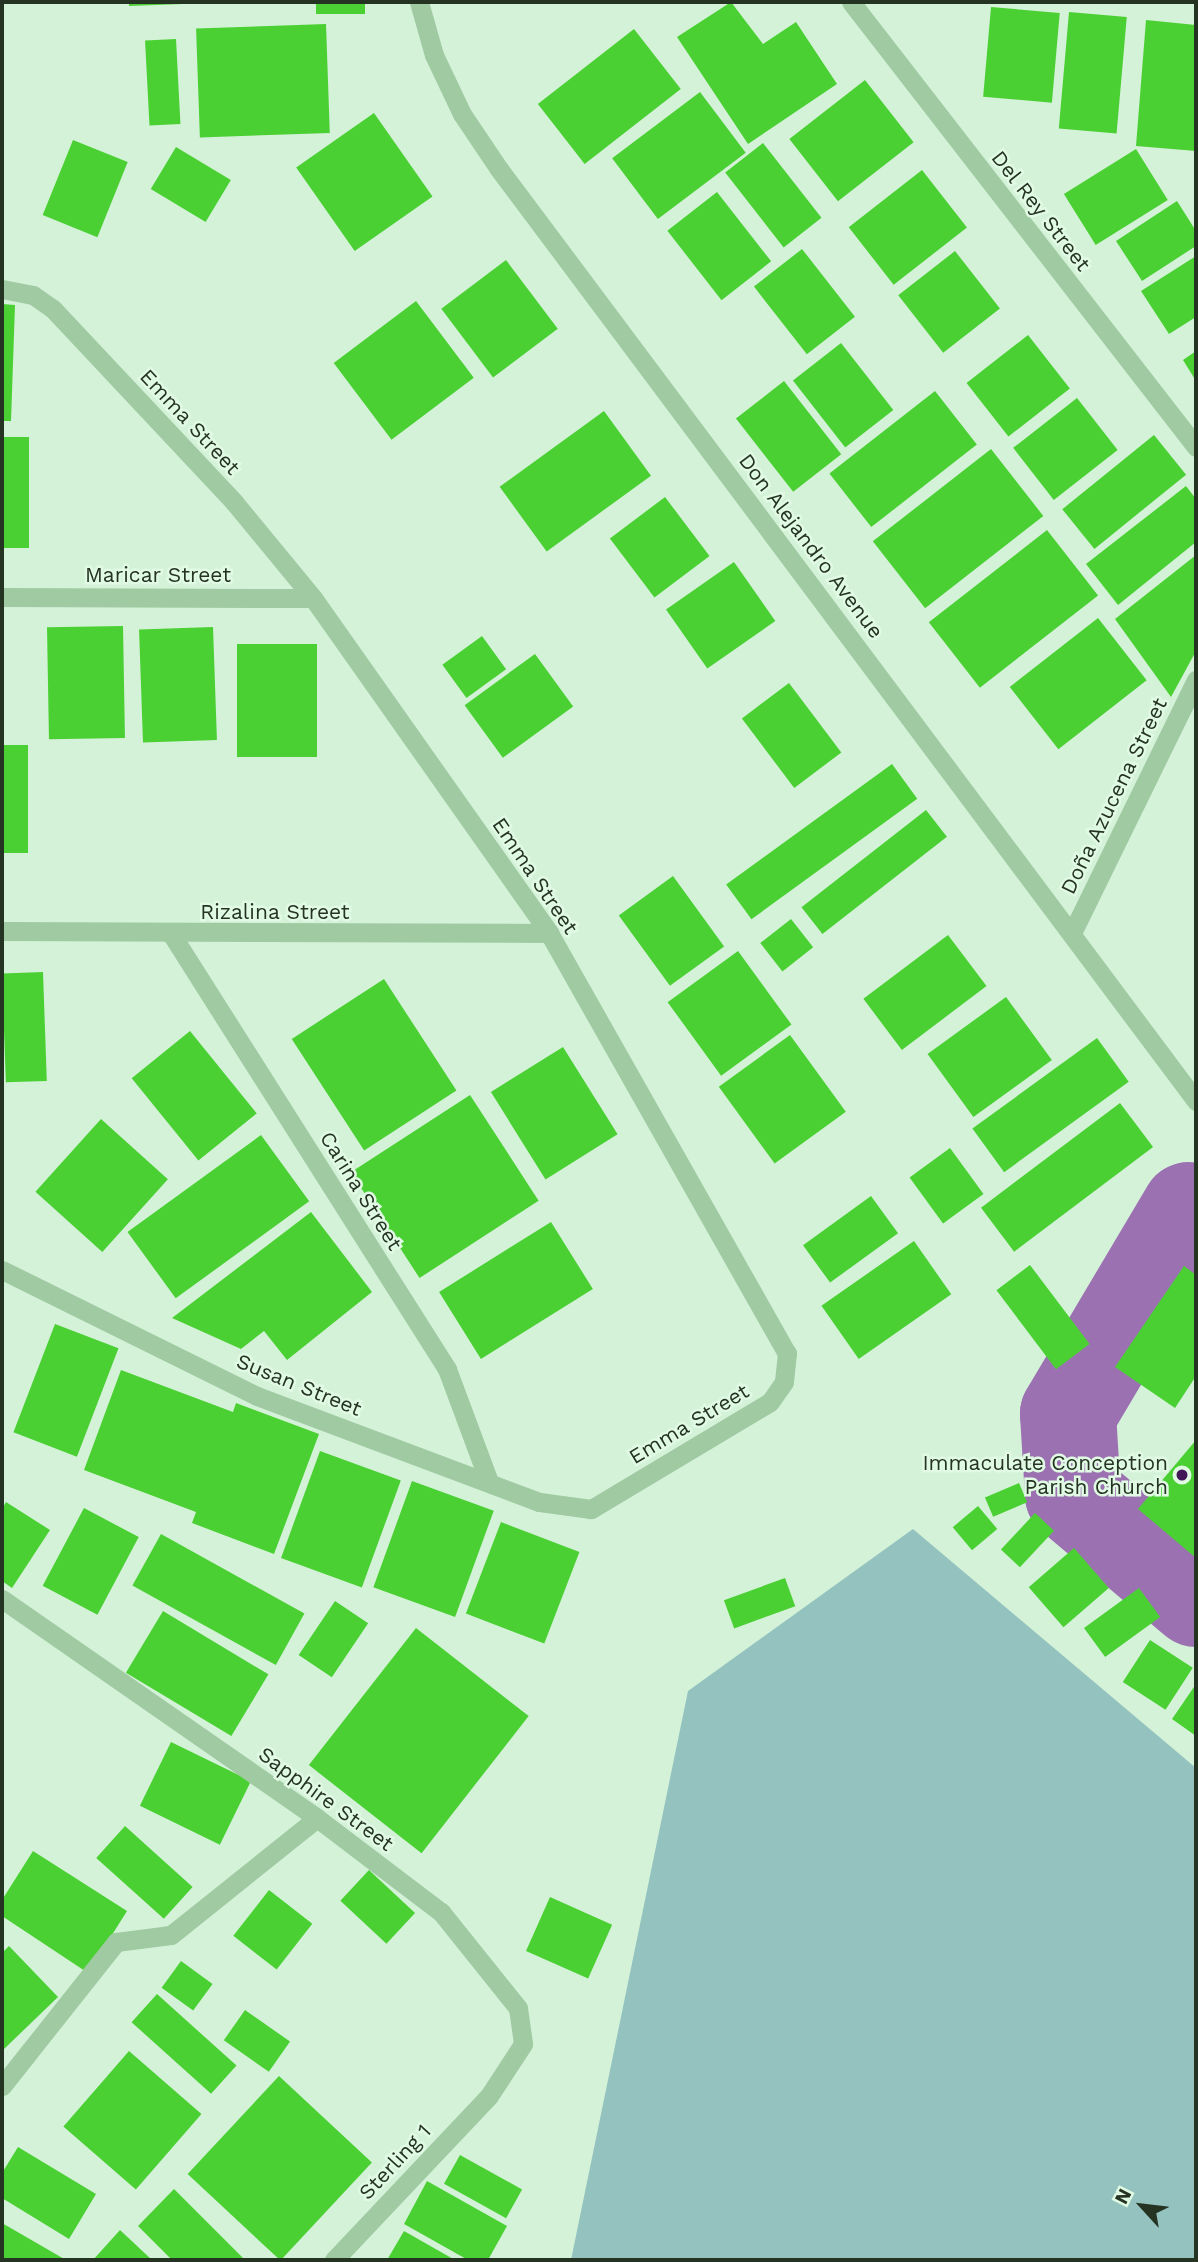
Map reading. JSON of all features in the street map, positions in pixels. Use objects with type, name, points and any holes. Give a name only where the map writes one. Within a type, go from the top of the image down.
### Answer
[{"type":"street","name":"Don Alejandro Avenue","points":[[419,2],[434,55],[462,114],[499,169],[1196,1101]]},
{"type":"street","name":"Del Rey Street","points":[[850,2],[1196,447]]},
{"type":"street","name":"Emma Street","points":[[2,289],[33,295],[53,310],[234,502],[313,598],[549,933],[787,1353],[784,1382],[769,1402],[592,1509]]},
{"type":"street","name":"Maricar Street","points":[[2,597],[313,598]]},
{"type":"street","name":"Doña Azucena Street","points":[[1072,933],[1196,680]]},
{"type":"street","name":"Rizalina Street","points":[[2,931],[172,935],[549,933]]},
{"type":"street","name":"Carina Street","points":[[172,935],[447,1369],[489,1482]]},
{"type":"street","name":"Susan Street","points":[[2,1270],[257,1396],[539,1502],[592,1509]]},
{"type":"street","name":"Sapphire Street","points":[[2,1598],[317,1818],[441,1912],[518,2008],[523,2044],[489,2096]]},
{"type":"street","points":[[2,2086],[116,1942],[171,1936],[317,1818]]},
{"type":"street","name":"Sterling 1","points":[[334,2260],[489,2096]]},
{"type":"shaded area","points":[[913,1529],[1196,1768],[1196,2260],[571,2260],[688,1691]]},
{"type":"building","points":[[129,2],[183,2],[183,4],[129,6]]},
{"type":"building","points":[[316,2],[365,2],[365,14],[316,14]]},
{"type":"building","points":[[731,2],[763,44],[796,22],[837,84],[748,144],[677,37]]},
{"type":"building","points":[[991,7],[1060,13],[1052,103],[983,97]]},
{"type":"building","points":[[1069,12],[1127,17],[1117,134],[1059,129]]},
{"type":"building","points":[[1146,20],[1196,25],[1196,151],[1136,146]]},
{"type":"building","points":[[326,24],[330,133],[200,137],[196,29]]},
{"type":"building","points":[[634,29],[681,89],[585,164],[538,104]]},
{"type":"building","points":[[176,39],[180,124],[149,126],[145,41]]},
{"type":"building","points":[[865,80],[914,142],[838,201],[789,139]]},
{"type":"building","points":[[700,92],[746,153],[658,219],[612,158]]},
{"type":"building","points":[[374,113],[433,197],[355,251],[296,167]]},
{"type":"building","points":[[73,140],[128,162],[97,237],[43,215]]},
{"type":"building","points":[[763,143],[821,218],[784,247],[725,173]]},
{"type":"building","points":[[176,147],[231,180],[206,222],[151,189]]},
{"type":"building","points":[[1136,149],[1168,200],[1096,245],[1064,194]]},
{"type":"building","points":[[922,170],[967,228],[894,285],[849,227]]},
{"type":"building","points":[[717,192],[771,261],[722,300],[667,231]]},
{"type":"building","points":[[1177,201],[1196,231],[1196,246],[1142,281],[1116,241]]},
{"type":"building","points":[[802,249],[855,317],[807,354],[754,287]]},
{"type":"building","points":[[955,251],[1000,309],[943,353],[898,295]]},
{"type":"building","points":[[1196,256],[1196,317],[1169,334],[1141,291]]},
{"type":"building","points":[[506,260],[558,329],[493,377],[441,309]]},
{"type":"building","points":[[416,301],[474,378],[392,440],[334,363]]},
{"type":"building","points":[[2,304],[15,305],[11,421],[2,421]]},
{"type":"building","points":[[1028,335],[1070,389],[1008,437],[967,383]]},
{"type":"building","points":[[841,343],[893,410],[845,448],[793,381]]},
{"type":"building","points":[[1196,351],[1196,381],[1183,360]]},
{"type":"building","points":[[784,381],[841,454],[793,492],[736,419]]},
{"type":"building","points":[[935,391],[977,445],[871,527],[829,473]]},
{"type":"building","points":[[1077,398],[1118,450],[1054,500],[1013,448]]},
{"type":"building","points":[[604,411],[651,476],[547,552],[500,487]]},
{"type":"building","points":[[1154,435],[1186,475],[1094,549],[1062,509]]},
{"type":"building","points":[[2,437],[29,437],[29,548],[2,548]]},
{"type":"building","points":[[991,449],[1043,516],[925,608],[873,541]]},
{"type":"building","points":[[1186,486],[1196,499],[1196,542],[1118,605],[1086,564]]},
{"type":"building","points":[[665,497],[710,556],[654,598],[610,539]]},
{"type":"building","points":[[1047,530],[1098,595],[980,688],[929,622]]},
{"type":"building","points":[[1196,555],[1196,651],[1171,697],[1115,619]]},
{"type":"building","points":[[734,562],[775,621],[707,669],[666,610]]},
{"type":"building","points":[[1098,618],[1147,680],[1058,749],[1010,687]]},
{"type":"building","points":[[123,626],[125,738],[49,739],[47,627]]},
{"type":"building","points":[[213,627],[217,740],[143,743],[139,630]]},
{"type":"building","points":[[482,636],[506,669],[466,698],[442,665]]},
{"type":"building","points":[[237,644],[317,644],[317,757],[237,757]]},
{"type":"building","points":[[535,654],[573,707],[503,758],[465,705]]},
{"type":"building","points":[[789,683],[841,752],[794,788],[742,719]]},
{"type":"building","points":[[2,745],[28,745],[28,853],[2,853]]},
{"type":"building","points":[[892,764],[917,799],[751,919],[726,884]]},
{"type":"building","points":[[926,810],[947,837],[822,934],[801,907]]},
{"type":"building","points":[[673,876],[724,946],[670,986],[619,915]]},
{"type":"building","points":[[791,919],[813,947],[782,971],[760,943]]},
{"type":"building","points":[[948,935],[987,986],[902,1050],[863,999]]},
{"type":"building","points":[[738,951],[791,1025],[721,1076],[668,1002]]},
{"type":"building","points":[[43,972],[47,1081],[6,1082],[2,973]]},
{"type":"building","points":[[384,979],[456,1091],[364,1150],[292,1039]]},
{"type":"building","points":[[1006,997],[1052,1060],[973,1117],[928,1054]]},
{"type":"building","points":[[190,1031],[257,1113],[198,1161],[132,1078]]},
{"type":"building","points":[[790,1035],[846,1112],[775,1164],[719,1087]]},
{"type":"building","points":[[1097,1038],[1129,1082],[1004,1172],[972,1129]]},
{"type":"building","points":[[563,1047],[618,1134],[545,1179],[491,1092]]},
{"type":"building","points":[[470,1095],[539,1201],[420,1278],[351,1172]]},
{"type":"building","points":[[1120,1103],[1153,1147],[1014,1252],[981,1208]]},
{"type":"building","points":[[101,1119],[168,1179],[102,1252],[35,1192]]},
{"type":"building","points":[[261,1135],[309,1201],[176,1298],[128,1232]]},
{"type":"building","points":[[950,1148],[984,1194],[943,1224],[910,1177]]},
{"type":"building","points":[[871,1196],[898,1233],[830,1283],[803,1245]]},
{"type":"building","points":[[311,1212],[372,1292],[287,1360],[264,1331],[241,1349],[172,1318]]},
{"type":"building","points":[[551,1222],[593,1289],[481,1359],[439,1292]]},
{"type":"building","points":[[914,1241],[951,1294],[859,1359],[821,1306]]},
{"type":"building","points":[[1030,1265],[1090,1344],[1056,1369],[996,1290]]},
{"type":"building","points":[[1184,1266],[1196,1275],[1196,1376],[1175,1408],[1115,1367]]},
{"type":"building","points":[[55,1324],[118,1348],[77,1457],[13,1432]]},
{"type":"building","points":[[121,1370],[233,1412],[236,1403],[319,1434],[274,1554],[192,1523],[196,1512],[84,1470]]},
{"type":"building","name":"Immaculate Conception Parish Church","points":[[1196,1440],[1196,1558],[1138,1509]]},
{"type":"building","points":[[320,1451],[401,1480],[362,1588],[281,1558]]},
{"type":"building","points":[[412,1481],[494,1511],[455,1617],[373,1587]]},
{"type":"building","points":[[1019,1483],[1027,1502],[993,1517],[985,1497]]},
{"type":"building","points":[[6,1502],[50,1530],[12,1588],[2,1581],[2,1509]]},
{"type":"building","points":[[978,1506],[997,1529],[972,1550],[953,1527]]},
{"type":"building","points":[[84,1508],[139,1537],[97,1615],[43,1586]]},
{"type":"building","points":[[1035,1513],[1054,1531],[1020,1567],[1001,1550]]},
{"type":"building","points":[[501,1522],[579,1552],[544,1644],[466,1613]]},
{"type":"building","points":[[161,1534],[304,1614],[276,1665],[132,1586]]},
{"type":"building","points":[[1074,1548],[1109,1588],[1063,1627],[1029,1587]]},
{"type":"building","points":[[785,1578],[795,1606],[734,1628],[724,1600]]},
{"type":"building","points":[[1139,1588],[1160,1617],[1105,1657],[1084,1628]]},
{"type":"building","points":[[335,1601],[368,1623],[332,1677],[299,1655]]},
{"type":"building","points":[[163,1611],[268,1674],[231,1736],[126,1673]]},
{"type":"building","points":[[416,1628],[529,1716],[422,1853],[309,1765]]},
{"type":"building","points":[[1150,1640],[1193,1668],[1166,1710],[1123,1682]]},
{"type":"building","points":[[1196,1684],[1196,1736],[1172,1719]]},
{"type":"building","points":[[171,1742],[251,1781],[220,1845],[140,1806]]},
{"type":"building","points":[[125,1826],[193,1887],[164,1919],[96,1858]]},
{"type":"building","points":[[33,1851],[127,1911],[88,1973],[2,1916],[2,1900]]},
{"type":"building","points":[[369,1870],[415,1913],[386,1944],[340,1901]]},
{"type":"building","points":[[269,1890],[312,1924],[277,1970],[233,1936]]},
{"type":"building","points":[[550,1897],[612,1925],[588,1979],[526,1951]]},
{"type":"building","points":[[9,1946],[58,1997],[3,2050],[2,1953]]},
{"type":"building","points":[[181,1961],[213,1984],[193,2011],[162,1988]]},
{"type":"building","points":[[157,1994],[237,2066],[211,2094],[132,2022]]},
{"type":"building","points":[[245,2010],[290,2042],[269,2072],[224,2040]]},
{"type":"building","points":[[129,2051],[201,2114],[136,2189],[63,2126]]},
{"type":"building","points":[[279,2076],[372,2163],[281,2260],[188,2174]]},
{"type":"building","points":[[18,2147],[96,2194],[69,2239],[2,2198],[2,2173]]},
{"type":"building","points":[[460,2155],[522,2189],[506,2218],[444,2184]]},
{"type":"building","points":[[427,2181],[507,2226],[488,2260],[468,2260],[404,2224]]},
{"type":"building","points":[[174,2189],[245,2260],[172,2260],[138,2226]]},
{"type":"building","points":[[2,2223],[66,2260],[2,2260]]},
{"type":"building","points":[[120,2230],[152,2260],[93,2260]]},
{"type":"building","points":[[404,2231],[455,2260],[387,2260]]},
{"type":"waterway","points":[[1189,1210],[1068,1414],[1073,1495],[1196,1599]]},
{"type":"place","name":"Immaculate Conception Parish Church","points":[[1182,1475]]}]
